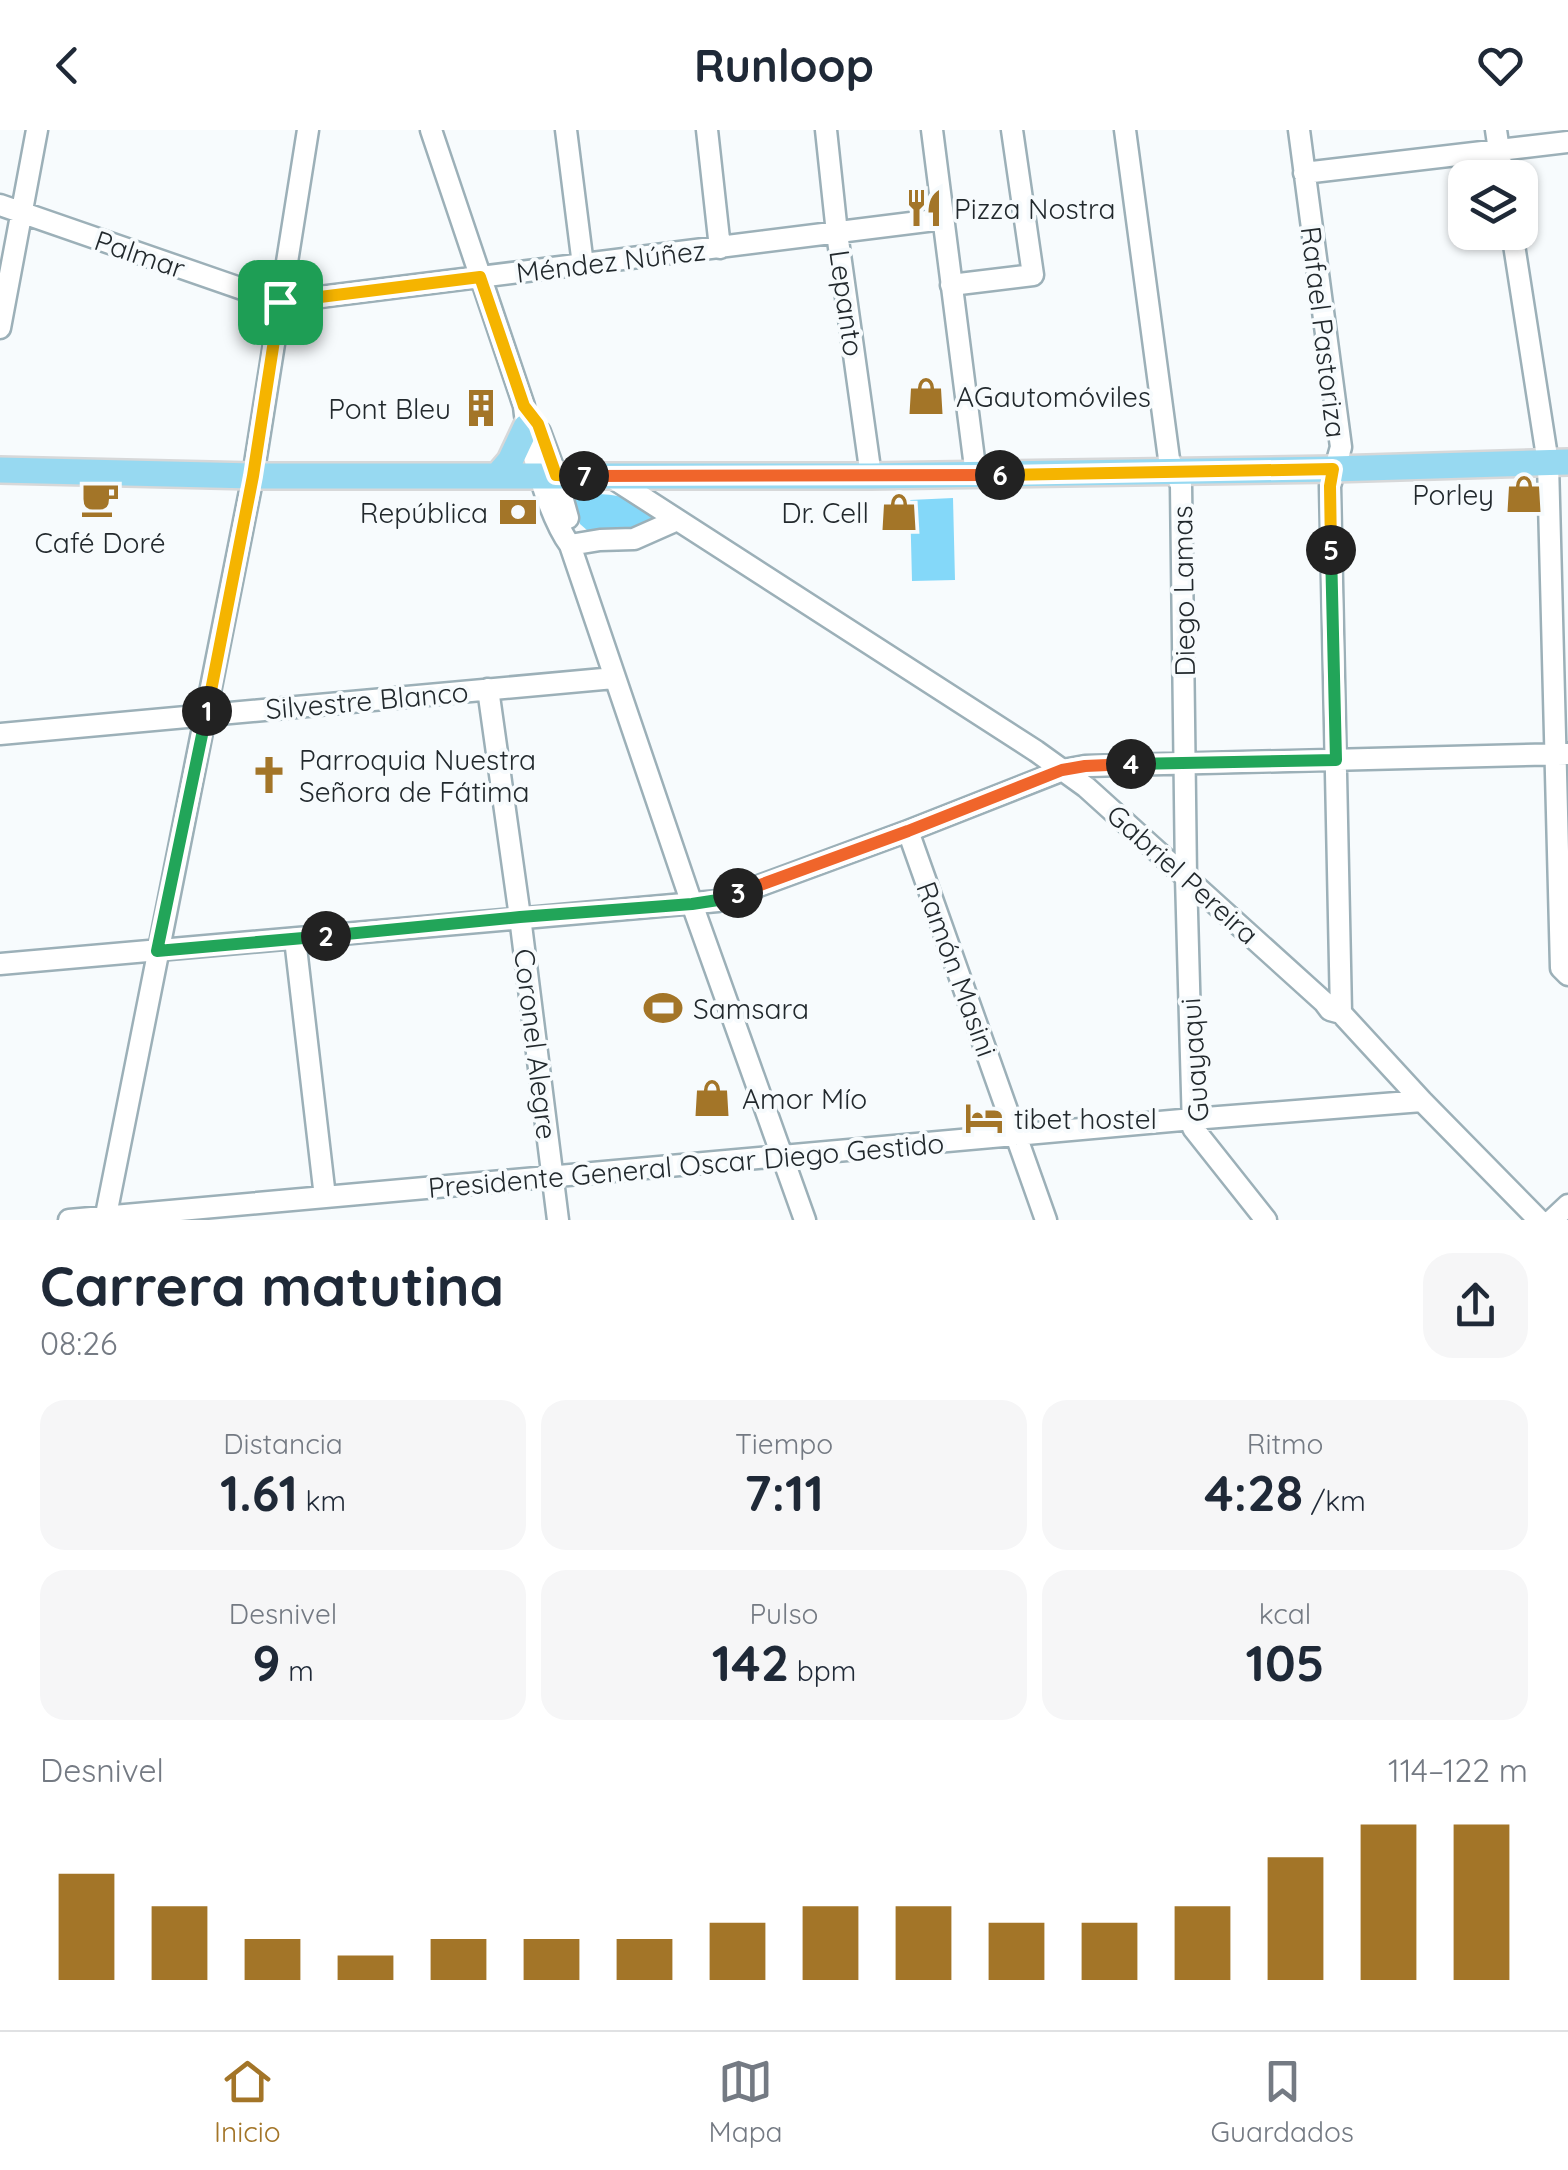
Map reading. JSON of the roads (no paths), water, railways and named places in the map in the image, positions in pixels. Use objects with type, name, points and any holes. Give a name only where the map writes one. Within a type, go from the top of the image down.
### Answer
[{"type":"main road","points":[[498,475],[510,461],[525,417]]},
{"type":"main road","points":[[0,470],[253,476],[871,476],[1558,463]]},
{"type":"street","points":[[0,328],[37,130]]},
{"type":"street","points":[[105,1218],[253,476],[308,130]]},
{"type":"street","points":[[431,130],[525,417],[548,475],[560,532],[570,545],[805,1220]]},
{"type":"street","points":[[566,130],[583,265]]},
{"type":"street","points":[[708,130],[720,248]]},
{"type":"street","name":"Lepanto","points":[[826,130],[871,476]]},
{"type":"street","points":[[932,130],[976,475]]},
{"type":"street","points":[[952,285],[1033,275],[1012,130]]},
{"type":"street","name":"Diego Lamas","points":[[1125,130],[1166,440],[1181,485],[1186,877]]},
{"type":"street","name":"Rafael Pastoriza","points":[[1299,130],[1341,447],[1330,486],[1341,1013]]},
{"type":"street","points":[[1304,173],[1498,140],[1568,142]]},
{"type":"street","name":"Palmar","points":[[0,205],[280,302]]},
{"type":"street","name":"Méndez Núñez","points":[[280,302],[943,218]]},
{"type":"street","points":[[1516,250],[1558,463],[1564,971]]},
{"type":"street","name":"Gabriel Pereira","points":[[611,477],[1086,786],[1330,1010],[1341,1013],[1539,1220]]},
{"type":"street","points":[[570,545],[634,539],[677,520]]},
{"type":"street","name":"Silvestre Blanco","points":[[0,734],[614,678]]},
{"type":"street","name":"Coronel Alegre","points":[[488,689],[558,1220]]},
{"type":"street","points":[[0,964],[718,900],[1062,770],[1085,766],[1562,754]]},
{"type":"street","name":"Ramón Masini","points":[[908,831],[1046,1220]]},
{"type":"street","name":"Guayaqui","points":[[1186,877],[1193,1128],[1266,1220]]},
{"type":"street","points":[[294,939],[325,1197]]},
{"type":"street","name":"Presidente General Oscar Diego Gestido","points":[[69,1220],[1422,1101]]},
{"type":"street","points":[[1552,1220],[1568,1205]]},
{"type":"place","name":"Pizza Nostra","points":[[924,208]]},
{"type":"place","name":"AGautomóviles","points":[[926,396]]},
{"type":"place","name":"Pont Bleu","points":[[481,408]]},
{"type":"place","name":"Porley","points":[[1524,494]]},
{"type":"place","name":"Café Doré","points":[[100,499]]},
{"type":"place","name":"República","points":[[518,512]]},
{"type":"place","name":"Dr. Cell","points":[[899,512]]},
{"type":"place","name":"Parroquia Nuestra Señora de Fátima","points":[[269,775]]},
{"type":"place","name":"Samsara","points":[[663,1008]]},
{"type":"place","name":"Amor Mío","points":[[712,1098]]},
{"type":"place","name":"tibet hostel","points":[[984,1118]]}]
